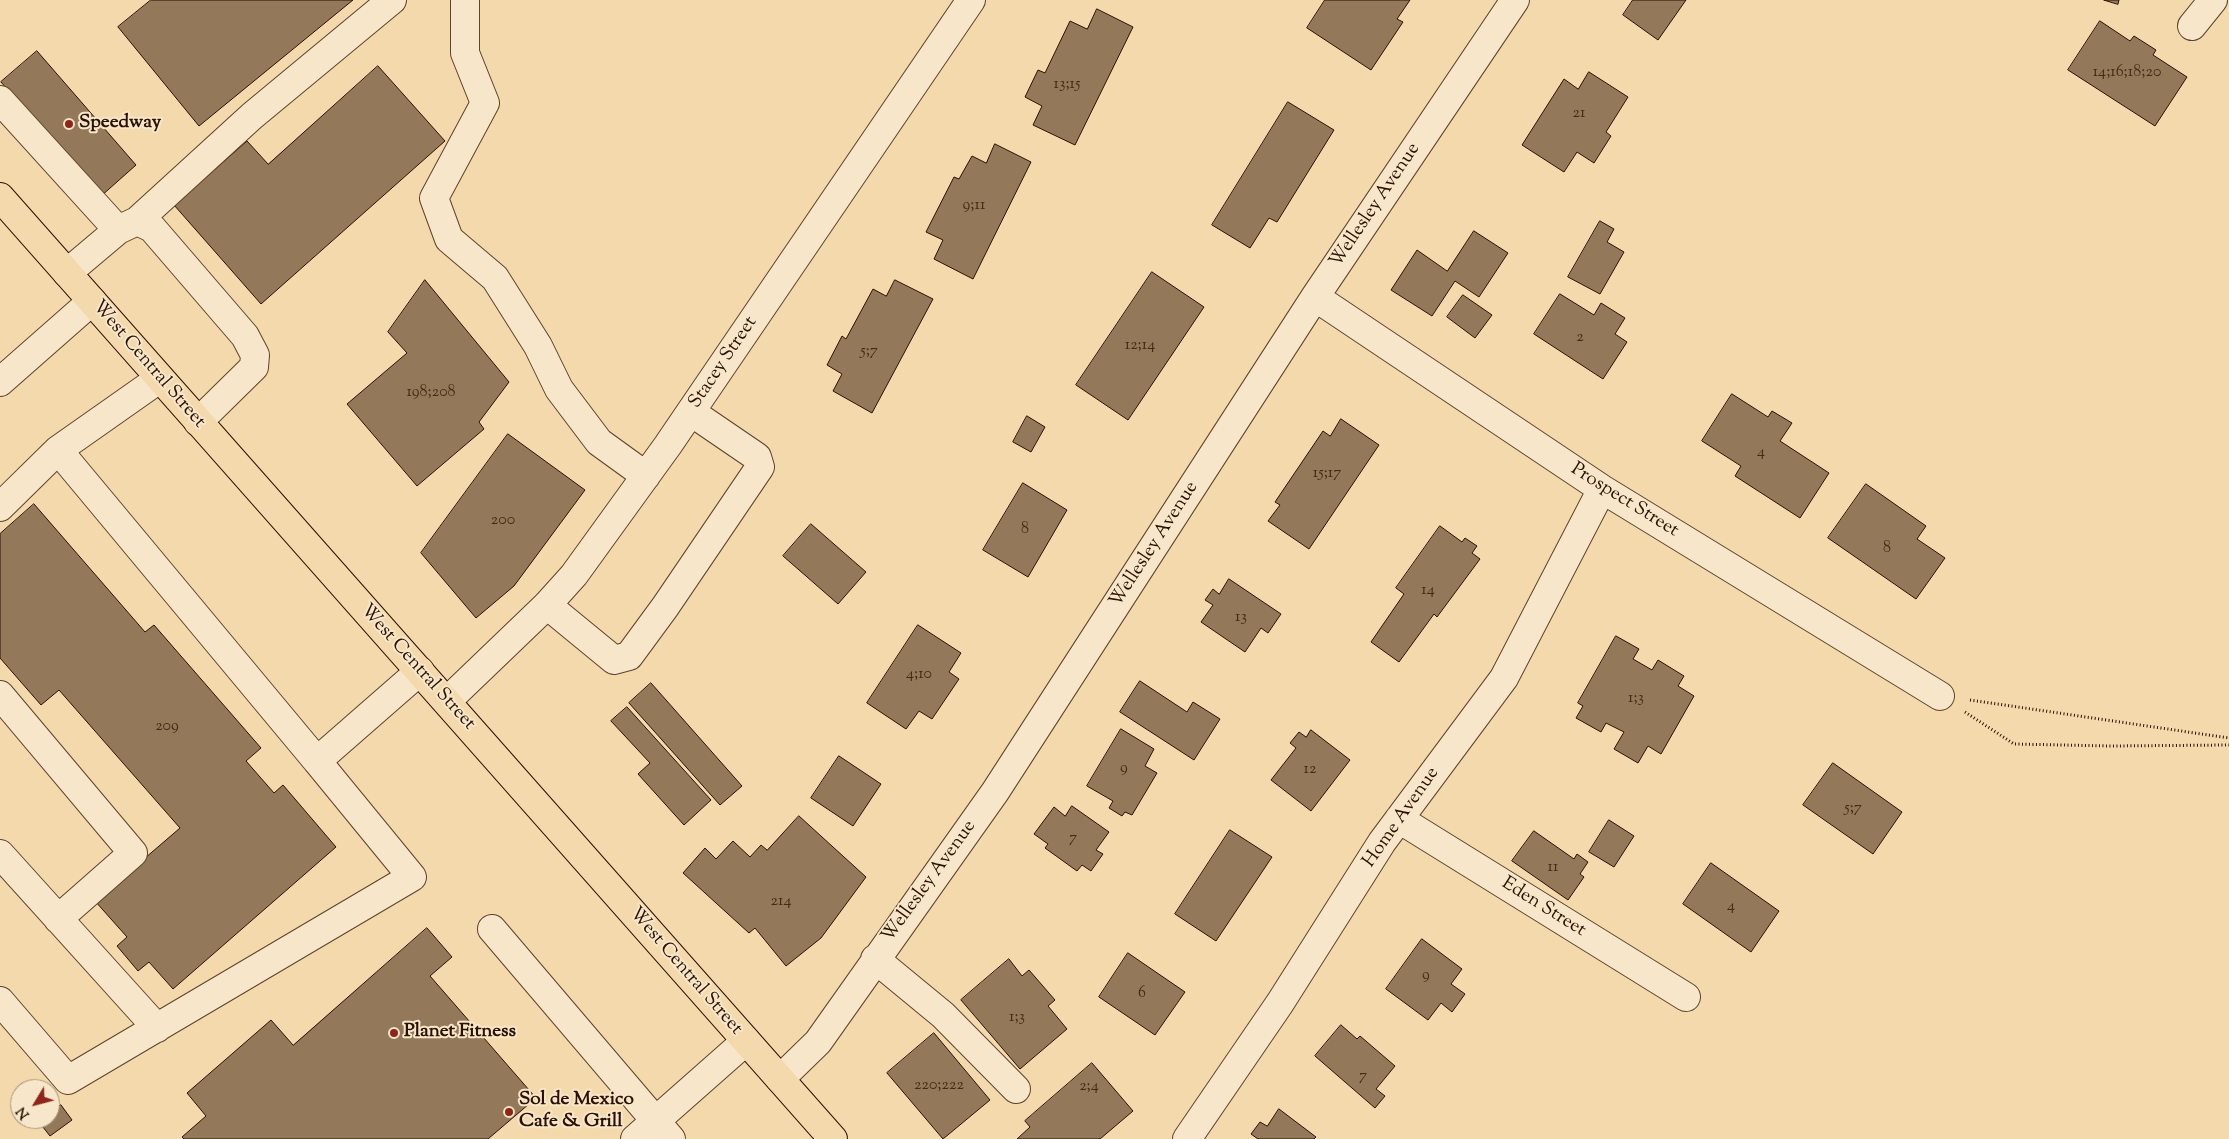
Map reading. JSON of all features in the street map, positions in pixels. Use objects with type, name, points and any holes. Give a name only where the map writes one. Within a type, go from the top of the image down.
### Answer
[{"type":"main road","name":"West Central Street","points":[[0,197],[833,1139]]},
{"type":"street","points":[[67,273],[127,225],[252,116],[392,0]]},
{"type":"street","points":[[465,0],[465,53],[485,103],[434,198],[449,239],[495,278],[538,346],[558,389],[599,442],[646,476]]},
{"type":"street","name":"Stacey Street","points":[[447,701],[547,605],[574,576],[691,412],[971,0]]},
{"type":"street","name":"Wellesley Avenue","points":[[780,1079],[818,1042],[995,792],[1315,298],[1515,0]]},
{"type":"street","points":[[2192,26],[2213,0]]},
{"type":"street","points":[[0,100],[127,225],[152,228],[245,336],[255,355],[254,367],[198,422]]},
{"type":"street","name":"Prospect Street","points":[[1315,298],[1602,489],[1940,696]]},
{"type":"street","points":[[0,382],[92,301]]},
{"type":"street","points":[[0,507],[58,450],[159,379]]},
{"type":"street","points":[[547,605],[614,660],[629,656],[665,607],[760,467],[757,457],[691,412]]},
{"type":"street","points":[[0,1001],[68,1080],[412,877],[58,450]]},
{"type":"street","name":"Home Avenue","points":[[1187,1139],[1280,1003],[1377,850],[1504,678],[1602,489]]},
{"type":"street","points":[[317,761],[420,670]]},
{"type":"street","points":[[0,695],[133,854],[58,919]]},
{"type":"street","name":"Eden Street","points":[[1400,820],[1686,997]]},
{"type":"street","points":[[0,854],[157,1028]]},
{"type":"street","points":[[492,929],[654,1133],[746,1041]]},
{"type":"street","points":[[875,959],[943,1015],[1016,1089]]},
{"type":"path","points":[[1940,696],[2229,738]]},
{"type":"path","points":[[1940,696],[2014,744],[2110,746],[2229,745]]},
{"type":"building","points":[[151,0],[353,0],[199,126],[118,27]]},
{"type":"building","points":[[1325,0],[1410,0],[1397,19],[1403,22],[1371,70],[1307,28]]},
{"type":"building","points":[[1633,0],[1686,0],[1658,40],[1623,15]]},
{"type":"building","points":[[2104,0],[2119,0],[2118,4]]},
{"type":"building","points":[[1097,9],[1133,27],[1075,145],[1033,125],[1042,106],[1025,97],[1038,70],[1045,73],[1070,21],[1087,29]]},
{"type":"building","points":[[2100,21],[2130,41],[2134,36],[2156,50],[2153,55],[2187,77],[2155,126],[2068,70]]},
{"type":"building","name":"Speedway","points":[[37,51],[136,165],[100,197],[1,82]]},
{"type":"building","points":[[378,66],[445,141],[261,304],[174,205],[247,141],[268,164]]},
{"type":"building","points":[[1589,72],[1628,97],[1606,132],[1611,136],[1594,163],[1577,152],[1564,172],[1522,145],[1564,79],[1578,89]]},
{"type":"building","points":[[1288,102],[1334,130],[1277,222],[1269,218],[1250,248],[1212,225]]},
{"type":"building","points":[[995,144],[1031,162],[973,279],[934,259],[943,240],[926,232],[954,177],[959,179],[972,156],[986,163]]},
{"type":"building","points":[[1600,221],[1614,229],[1607,242],[1624,252],[1600,294],[1568,277]]},
{"type":"building","points":[[1474,231],[1508,253],[1479,297],[1455,281],[1432,316],[1391,290],[1417,250],[1447,271]]},
{"type":"building","points":[[1152,272],[1204,307],[1128,420],[1076,385]]},
{"type":"building","points":[[425,280],[509,382],[479,422],[484,429],[417,486],[347,404],[407,353],[388,332]]},
{"type":"building","points":[[895,280],[933,299],[872,413],[833,391],[842,374],[827,365],[842,336],[846,339],[873,289],[886,296]]},
{"type":"building","points":[[1560,294],[1594,315],[1601,303],[1625,318],[1615,334],[1627,342],[1603,379],[1534,334]]},
{"type":"building","points":[[1463,295],[1492,315],[1475,338],[1447,317]]},
{"type":"building","points":[[1732,394],[1768,417],[1772,411],[1792,423],[1780,441],[1829,473],[1800,518],[1735,476],[1741,466],[1702,441]]},
{"type":"building","points":[[1027,416],[1045,427],[1031,452],[1013,442]]},
{"type":"building","points":[[1341,419],[1379,445],[1309,549],[1268,521],[1280,505],[1275,502],[1323,431],[1330,436]]},
{"type":"building","points":[[508,434],[585,490],[514,586],[476,618],[421,553]]},
{"type":"building","points":[[1023,483],[1067,510],[1028,577],[983,550]]},
{"type":"building","points":[[1866,484],[1926,526],[1917,539],[1945,558],[1916,599],[1828,538]]},
{"type":"building","points":[[34,504],[145,632],[154,625],[261,748],[246,761],[274,793],[283,785],[336,847],[173,989],[149,962],[138,971],[117,946],[127,937],[95,901],[180,828],[59,690],[41,705],[0,658],[0,534]]},
{"type":"building","points":[[811,524],[866,572],[838,604],[783,556]]},
{"type":"building","points":[[1440,526],[1462,542],[1465,538],[1477,546],[1472,553],[1480,559],[1437,617],[1434,614],[1399,662],[1371,642],[1404,594],[1396,588]]},
{"type":"building","points":[[1229,579],[1281,614],[1268,633],[1261,628],[1245,652],[1201,622],[1213,605],[1205,600],[1213,589],[1219,594]]},
{"type":"building","points":[[918,625],[961,653],[949,672],[959,679],[932,719],[919,711],[906,729],[867,703]]},
{"type":"building","points":[[1616,636],[1639,649],[1633,659],[1652,670],[1658,660],[1684,676],[1678,686],[1694,696],[1661,754],[1648,746],[1638,763],[1614,749],[1624,732],[1606,723],[1601,732],[1576,718],[1583,706],[1578,703]]},
{"type":"building","points":[[1140,681],[1187,712],[1193,702],[1220,719],[1194,760],[1120,712]]},
{"type":"building","points":[[651,683],[742,786],[720,805],[629,703]]},
{"type":"building","points":[[627,707],[711,800],[684,825],[638,774],[650,763],[611,721]]},
{"type":"building","points":[[1121,729],[1154,749],[1145,766],[1157,773],[1132,815],[1125,812],[1122,816],[1109,808],[1113,801],[1087,786]]},
{"type":"building","points":[[1311,730],[1350,760],[1311,811],[1271,780],[1296,748],[1290,743],[1299,732],[1306,737]]},
{"type":"building","points":[[839,756],[881,784],[853,826],[811,798]]},
{"type":"building","points":[[1833,763],[1902,812],[1873,854],[1803,805]]},
{"type":"building","points":[[1072,806],[1109,832],[1096,850],[1103,854],[1091,871],[1082,865],[1077,871],[1045,848],[1048,844],[1034,834],[1054,807],[1065,816]]},
{"type":"building","points":[[799,816],[866,877],[821,938],[786,966],[755,928],[749,933],[683,873],[705,848],[716,859],[733,841],[750,857],[761,845],[767,850]]},
{"type":"building","points":[[1609,820],[1634,836],[1614,867],[1589,852]]},
{"type":"building","points":[[1230,830],[1272,857],[1216,941],[1175,914]]},
{"type":"building","points":[[1534,831],[1574,859],[1577,854],[1588,862],[1580,874],[1584,877],[1568,900],[1512,861]]},
{"type":"building","points":[[1711,863],[1779,911],[1751,952],[1683,904]]},
{"type":"building","name":"Planet Fitness","points":[[427,928],[452,957],[430,976],[536,1098],[488,1139],[184,1139],[182,1137],[206,1116],[187,1093],[271,1020],[293,1045]]},
{"type":"building","points":[[1422,939],[1462,969],[1451,984],[1465,994],[1452,1012],[1441,1003],[1428,1020],[1386,989]]},
{"type":"building","points":[[1128,953],[1185,992],[1155,1035],[1099,997]]},
{"type":"building","points":[[1009,959],[1022,976],[1029,970],[1055,1000],[1048,1006],[1067,1029],[1020,1069],[961,1000]]},
{"type":"building","points":[[1341,1025],[1357,1039],[1360,1036],[1395,1066],[1376,1089],[1385,1096],[1375,1108],[1315,1056]]},
{"type":"building","points":[[934,1033],[990,1100],[943,1139],[887,1073]]},
{"type":"building","points":[[1092,1063],[1133,1111],[1100,1139],[1017,1139],[1030,1127],[1025,1121]]},
{"type":"building","points":[[60,1106],[72,1120],[60,1129]]},
{"type":"building","points":[[1279,1109],[1316,1137],[1314,1139],[1258,1139],[1251,1134],[1260,1122],[1267,1126]]},
{"type":"building","points":[[44,1129],[60,1129],[50,1136]]},
{"type":"place","name":"Speedway","points":[[69,124]]},
{"type":"place","name":"Planet Fitness","points":[[394,1033]]},
{"type":"place","name":"Sol de Mexico Cafe & Grill","points":[[509,1112]]}]
